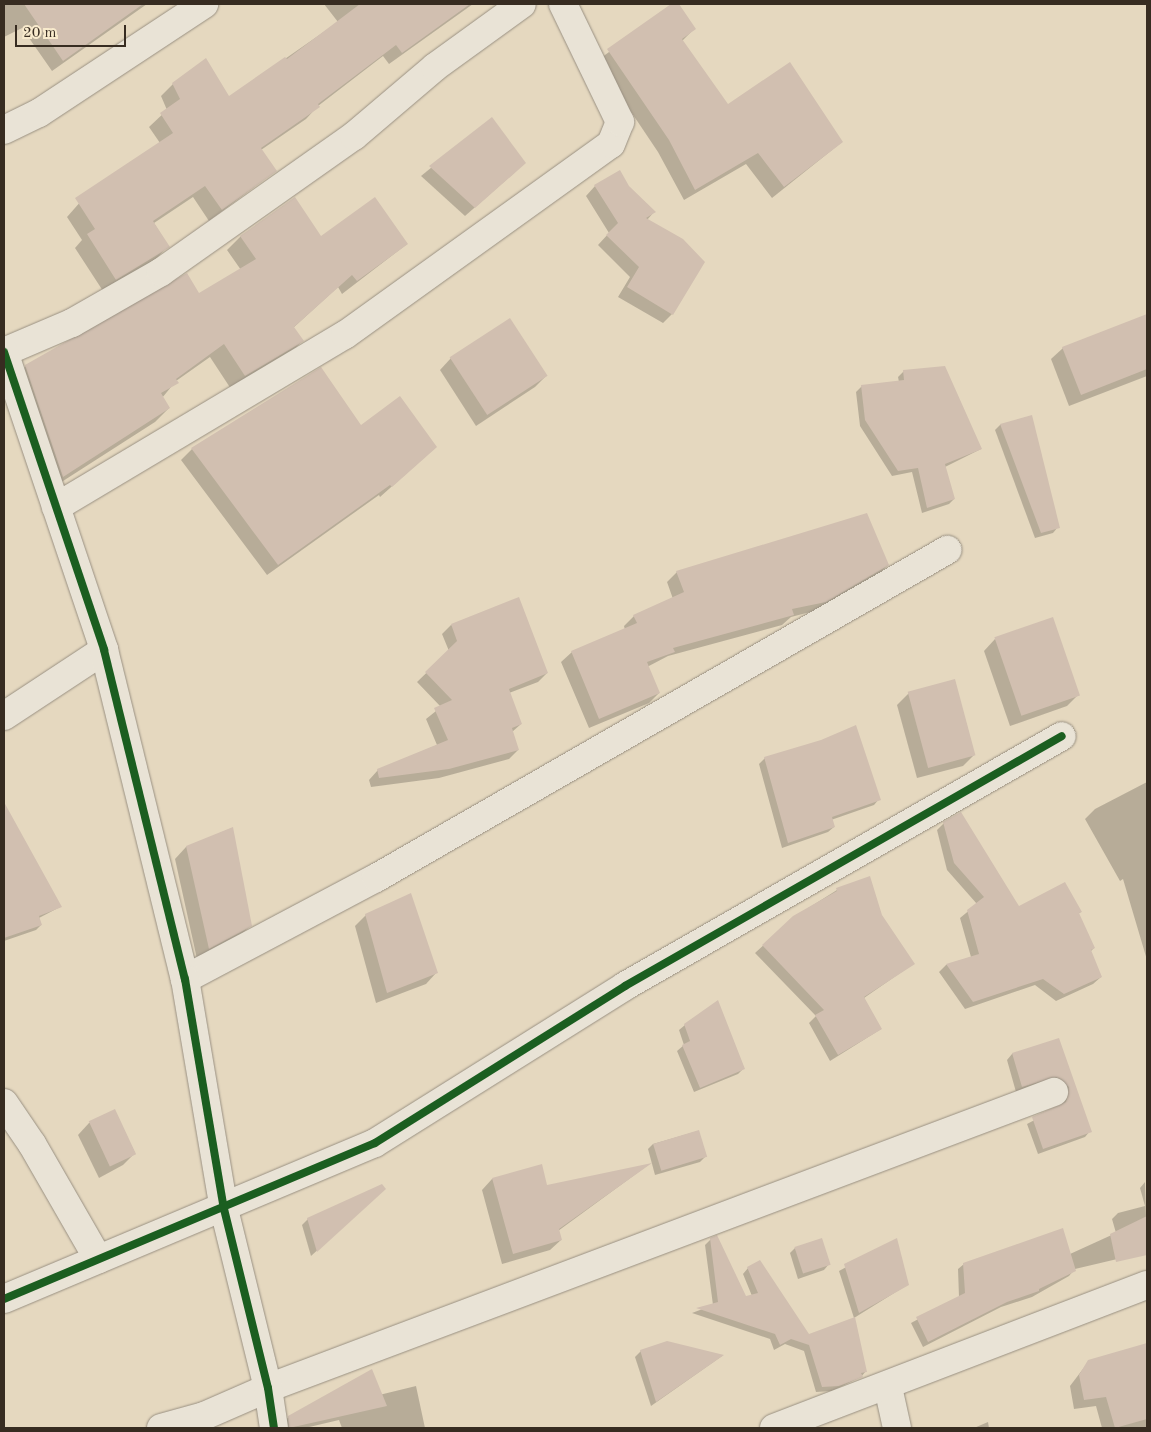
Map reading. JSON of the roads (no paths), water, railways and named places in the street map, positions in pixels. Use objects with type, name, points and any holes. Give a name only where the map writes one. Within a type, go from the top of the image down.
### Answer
[{"type":"street","points":[[4,130],[39,113],[204,4]]},
{"type":"street","points":[[274,1428],[268,1388],[224,1209],[185,979],[104,650],[4,352],[72,323],[161,272],[354,136],[435,67],[522,4]]},
{"type":"street","points":[[56,507],[345,335],[611,144],[620,122],[563,4]]},
{"type":"street","points":[[185,979],[376,878],[946,550]]},
{"type":"street","points":[[4,716],[104,650]]},
{"type":"street","points":[[4,1298],[224,1209],[375,1143],[625,986],[1062,736]]},
{"type":"street","points":[[161,1428],[204,1416],[268,1388],[1054,1092]]},
{"type":"street","points":[[4,1103],[32,1144],[98,1259]]},
{"type":"street","points":[[774,1428],[888,1387],[1147,1285]]},
{"type":"street","points":[[888,1387],[897,1428]]}]
